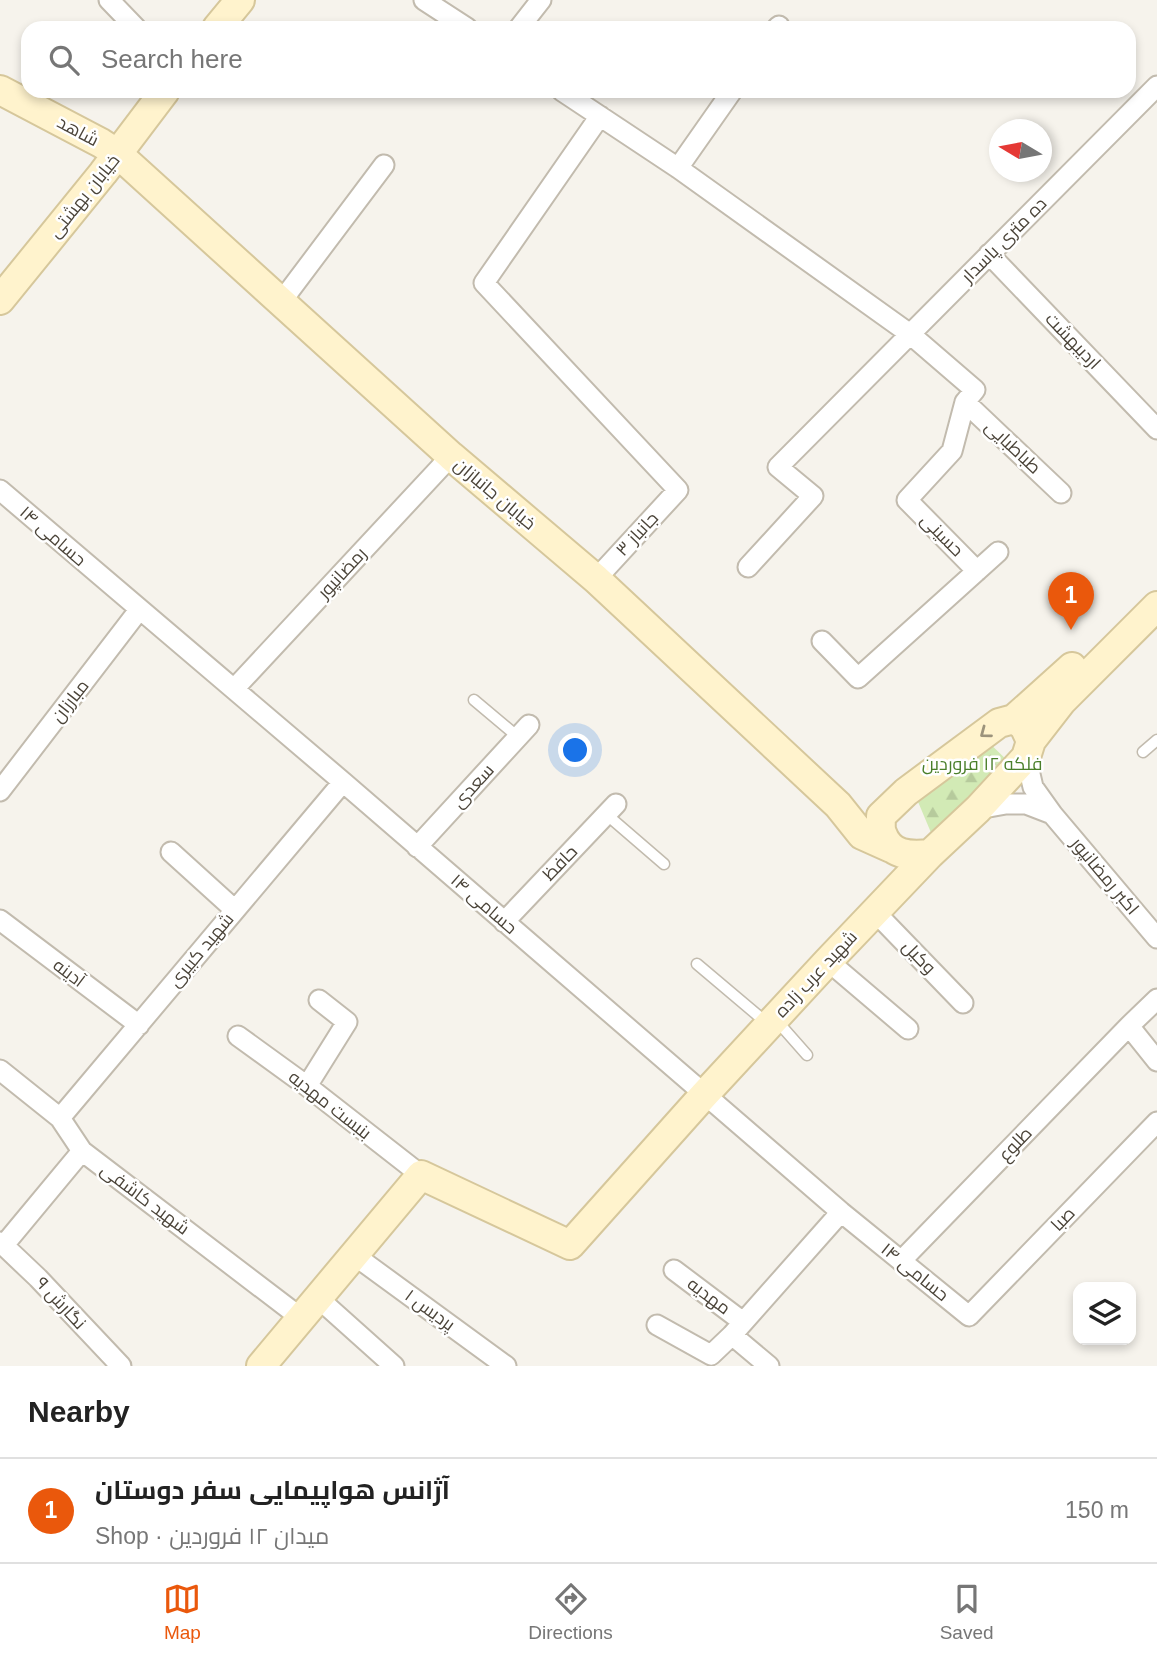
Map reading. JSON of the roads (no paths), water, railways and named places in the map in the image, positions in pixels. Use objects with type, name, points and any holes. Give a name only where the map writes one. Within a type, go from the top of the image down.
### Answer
[{"type":"street","points":[[109,0],[129,21]]},
{"type":"street","points":[[222,21],[240,0]]},
{"type":"street","points":[[424,0],[456,21]]},
{"type":"street","points":[[524,21],[541,0]]},
{"type":"street","name":"ده متری پاسدار","points":[[748,567],[813,496],[778,467],[1157,86]]},
{"type":"street","name":"شاهد","points":[[0,90],[118,154]]},
{"type":"street","name":"خیابان بهشتی","points":[[0,300],[160,98]]},
{"type":"street","points":[[573,98],[678,168],[910,334],[975,390],[965,402]]},
{"type":"street","points":[[678,168],[727,98]]},
{"type":"street","name":"جانباز ۳","points":[[596,579],[678,490],[484,284],[600,116]]},
{"type":"street","name":"خیابان جانبازان","points":[[118,154],[451,456],[596,579],[838,806],[862,835],[909,856],[930,854]]},
{"type":"street","points":[[281,302],[384,165]]},
{"type":"street","name":"اردیبهشت","points":[[989,254],[1157,429]]},
{"type":"street","name":"طباطبایی","points":[[965,402],[1061,493]]},
{"type":"street","name":"حسینی","points":[[965,402],[952,451],[907,500],[977,570]]},
{"type":"street","name":"رمضانپور","points":[[234,689],[451,456]]},
{"type":"street","name":"حسامی ۱۴","points":[[0,490],[841,1212],[969,1316]]},
{"type":"street","points":[[822,641],[858,678],[998,552]]},
{"type":"street","points":[[1157,606],[1062,701],[1024,739],[1072,668],[1157,606]]},
{"type":"street","name":"مبارزان","points":[[0,791],[139,610]]},
{"type":"street","points":[[891,848],[881,833],[881,816],[906,792],[999,723],[1024,739]]},
{"type":"street","name":"سعدی","points":[[417,846],[524,731]]},
{"type":"street","name":"شهید عرب زاده","points":[[421,1175],[570,1245],[704,1094],[828,961],[930,854],[978,809],[1024,739]]},
{"type":"street","name":"اکبر رمضانپور","points":[[1024,739],[1033,787],[1157,938]]},
{"type":"street","name":"شهید کبیری","points":[[60,1118],[343,782]]},
{"type":"street","points":[[978,809],[1026,804],[1053,814]]},
{"type":"street","points":[[838,806],[881,816]]},
{"type":"street","name":"حافظ","points":[[504,922],[611,809]]},
{"type":"street","points":[[171,852],[235,909]]},
{"type":"street","name":"وکیل","points":[[875,912],[963,1003]]},
{"type":"street","name":"آدینه","points":[[0,920],[139,1025]]},
{"type":"street","points":[[828,961],[908,1029]]},
{"type":"street","name":"طلوع","points":[[901,1261],[1157,999]]},
{"type":"street","points":[[307,1086],[347,1022],[319,1000]]},
{"type":"street","points":[[1129,1026],[1157,1061]]},
{"type":"street","name":"بنبست مهدیه","points":[[238,1035],[421,1175]]},
{"type":"street","name":"شهید کاشفی","points":[[0,1070],[60,1118],[82,1151],[394,1366]]},
{"type":"street","name":"صبا","points":[[969,1316],[1157,1122]]},
{"type":"street","points":[[2,1244],[82,1151]]},
{"type":"street","points":[[261,1366],[421,1175]]},
{"type":"street","points":[[657,1325],[711,1355],[740,1334],[841,1212]]},
{"type":"street","name":"نگارش ۹","points":[[2,1244],[121,1366]]},
{"type":"street","name":"پردیس ۱","points":[[354,1255],[506,1366]]},
{"type":"street","name":"مهدیه","points":[[674,1270],[769,1366]]},
{"type":"street","points":[[740,1334],[753,1366]]},
{"type":"lane","points":[[474,700],[524,731]]},
{"type":"lane","points":[[1143,752],[1157,740]]},
{"type":"lane","points":[[611,809],[664,864]]},
{"type":"lane","points":[[696,964],[772,1022],[807,1055]]},
{"type":"place","name":"آژانس هواپیمایی سفر دوستان","points":[[1071,630]]},
{"type":"park label","name":"فلکه ۱۲ فروردین","points":[[982,764]]}]
